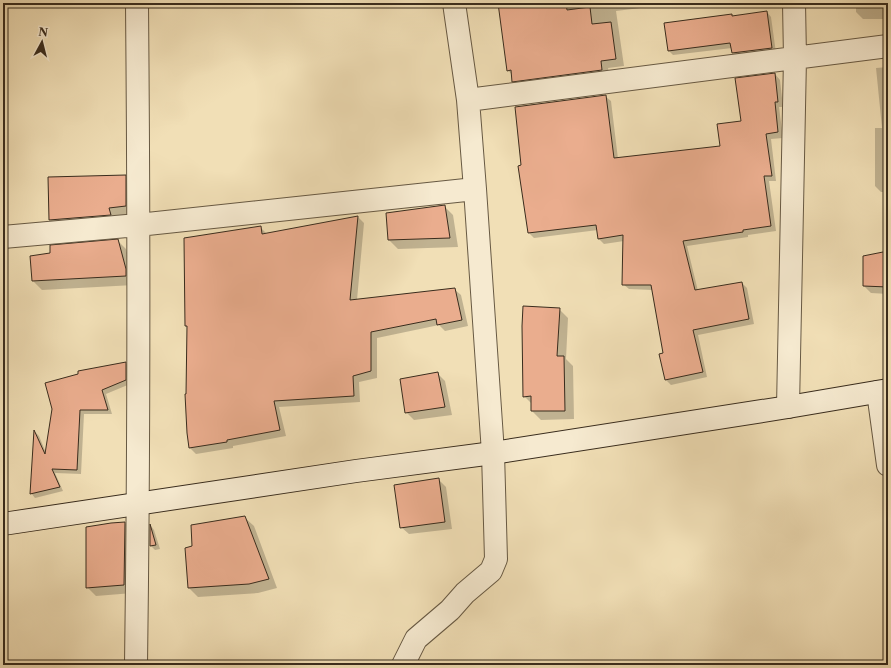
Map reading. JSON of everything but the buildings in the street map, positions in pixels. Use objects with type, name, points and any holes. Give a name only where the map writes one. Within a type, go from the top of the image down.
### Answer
[{"type":"street","points":[[136,665],[138,504],[137,3]]},
{"type":"street","points":[[403,665],[416,639],[450,610],[465,593],[491,571],[496,559],[493,453],[475,189],[468,100],[454,3]]},
{"type":"street","points":[[788,407],[795,58],[794,3]]},
{"type":"street","points":[[468,100],[888,46]]},
{"type":"street","points":[[3,237],[138,225],[475,189]]},
{"type":"street","points":[[3,524],[356,471],[493,453],[883,391],[888,465]]}]
